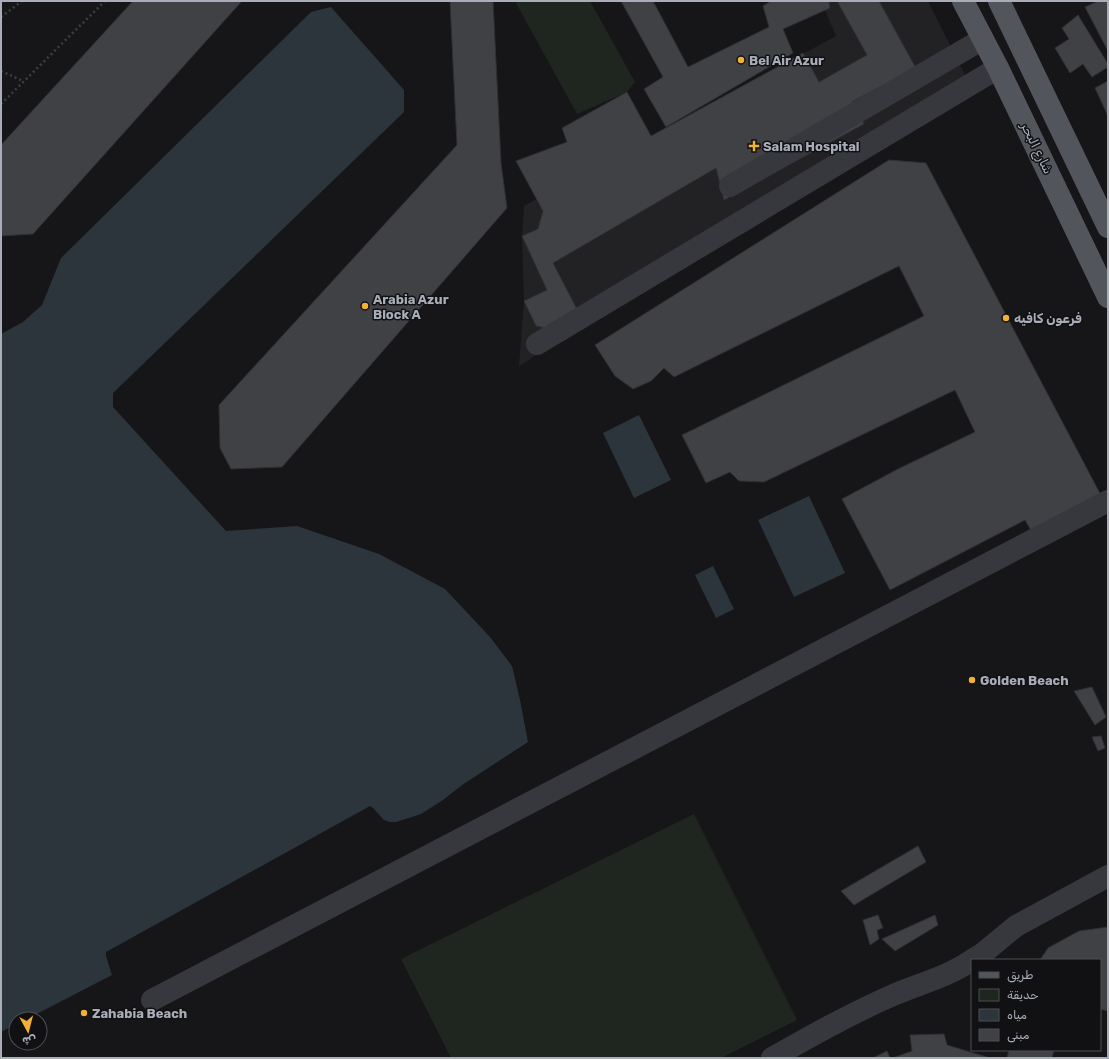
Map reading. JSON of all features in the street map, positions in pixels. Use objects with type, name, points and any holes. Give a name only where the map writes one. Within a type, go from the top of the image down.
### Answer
[{"type":"main road","name":"شارع البحر","points":[[963,1],[998,68],[1108,297]]},
{"type":"main road","points":[[999,1],[1108,227]]},
{"type":"lane","points":[[730,186],[983,38]]},
{"type":"lane","points":[[536,344],[998,68]]},
{"type":"lane","points":[[152,1000],[1108,501]]},
{"type":"lane","points":[[974,959],[1016,926],[1108,876]]},
{"type":"lane","points":[[772,1058],[862,1009],[961,967],[971,961]]},
{"type":"path","points":[[1,17],[22,1]]},
{"type":"path","points":[[1,104],[106,1]]},
{"type":"path","points":[[1,71],[23,81]]},
{"type":"shaded area","name":"Salam Hospital","points":[[821,1],[928,1],[970,85],[519,366],[524,301],[522,236],[524,206],[836,36]]},
{"type":"green space","points":[[521,1],[590,1],[635,82],[627,92],[577,114],[516,3]]},
{"type":"green space","points":[[694,814],[797,1020],[721,1058],[451,1058],[401,959]]},
{"type":"water","points":[[331,7],[404,90],[404,112],[113,393],[113,407],[226,531],[297,526],[379,554],[445,589],[490,637],[512,666],[528,742],[421,814],[396,822],[390,822],[384,820],[370,806],[106,952],[112,975],[42,1011],[8,1011],[8,1028],[1,1032],[1,334],[23,322],[42,305],[61,258],[311,12]]},
{"type":"water","points":[[639,415],[671,480],[634,498],[603,433]]},
{"type":"water","points":[[809,496],[845,573],[794,597],[758,520]]},
{"type":"water","points":[[713,566],[734,609],[716,618],[695,575]]},
{"type":"building","points":[[133,1],[242,1],[33,234],[1,236],[1,145]]},
{"type":"building","name":"Arabia Azur Block A","points":[[450,1],[493,1],[501,163],[507,208],[282,467],[231,469],[220,448],[219,405],[457,145]]},
{"type":"building","name":"Bel Air Azur","points":[[621,1],[653,1],[688,67],[769,27],[763,6],[771,1],[829,1],[830,8],[783,29],[793,53],[666,127],[644,89],[663,77]]},
{"type":"building","points":[[837,1],[879,1],[923,81],[878,88],[852,102],[864,124],[724,200],[716,168],[553,263],[580,315],[556,330],[536,326],[524,301],[547,290],[522,236],[538,229],[543,211],[516,161],[567,142],[562,128],[627,92],[651,136],[803,53],[819,82],[867,55]]},
{"type":"building","points":[[1098,1],[1108,1],[1108,51],[1085,7]]},
{"type":"building","points":[[1078,15],[1108,64],[1108,67],[1092,77],[1083,64],[1070,73],[1055,48],[1069,39],[1062,28]]},
{"type":"building","points":[[1108,81],[1108,116],[1095,88]]},
{"type":"building","points":[[889,160],[926,163],[1105,503],[1036,539],[1025,520],[890,590],[842,499],[898,469],[975,432],[955,390],[764,482],[739,481],[730,472],[706,483],[682,435],[924,316],[899,266],[674,377],[664,368],[651,381],[633,389],[615,376],[595,345]]},
{"type":"building","points":[[1092,687],[1106,717],[1095,725],[1074,691]]},
{"type":"building","points":[[1101,736],[1105,748],[1098,751],[1092,737]]},
{"type":"building","points":[[918,846],[926,862],[854,905],[841,891]]},
{"type":"building","points":[[878,915],[883,928],[877,930],[879,939],[870,945],[863,920]]},
{"type":"building","points":[[935,915],[938,925],[895,951],[882,939]]},
{"type":"building","points":[[1108,927],[1108,1011],[1101,1009],[1101,959],[1041,959],[1048,948],[1079,931]]},
{"type":"building","points":[[944,1034],[947,1045],[990,1058],[893,1058],[912,1051],[910,1035]]},
{"type":"building","points":[[887,1051],[890,1058],[873,1058]]},
{"type":"building","points":[[1009,1051],[1054,1051],[1052,1058],[1007,1058]]},
{"type":"place","name":"Bel Air Azur","points":[[741,60]]},
{"type":"place","name":"Salam Hospital","points":[[754,146]]},
{"type":"place","name":"Arabia Azur Block A","points":[[365,306]]},
{"type":"place","name":"فرعون كافيه","points":[[1006,318]]},
{"type":"place","name":"Golden Beach","points":[[972,680]]},
{"type":"place","name":"Zahabia Beach","points":[[84,1013]]}]
